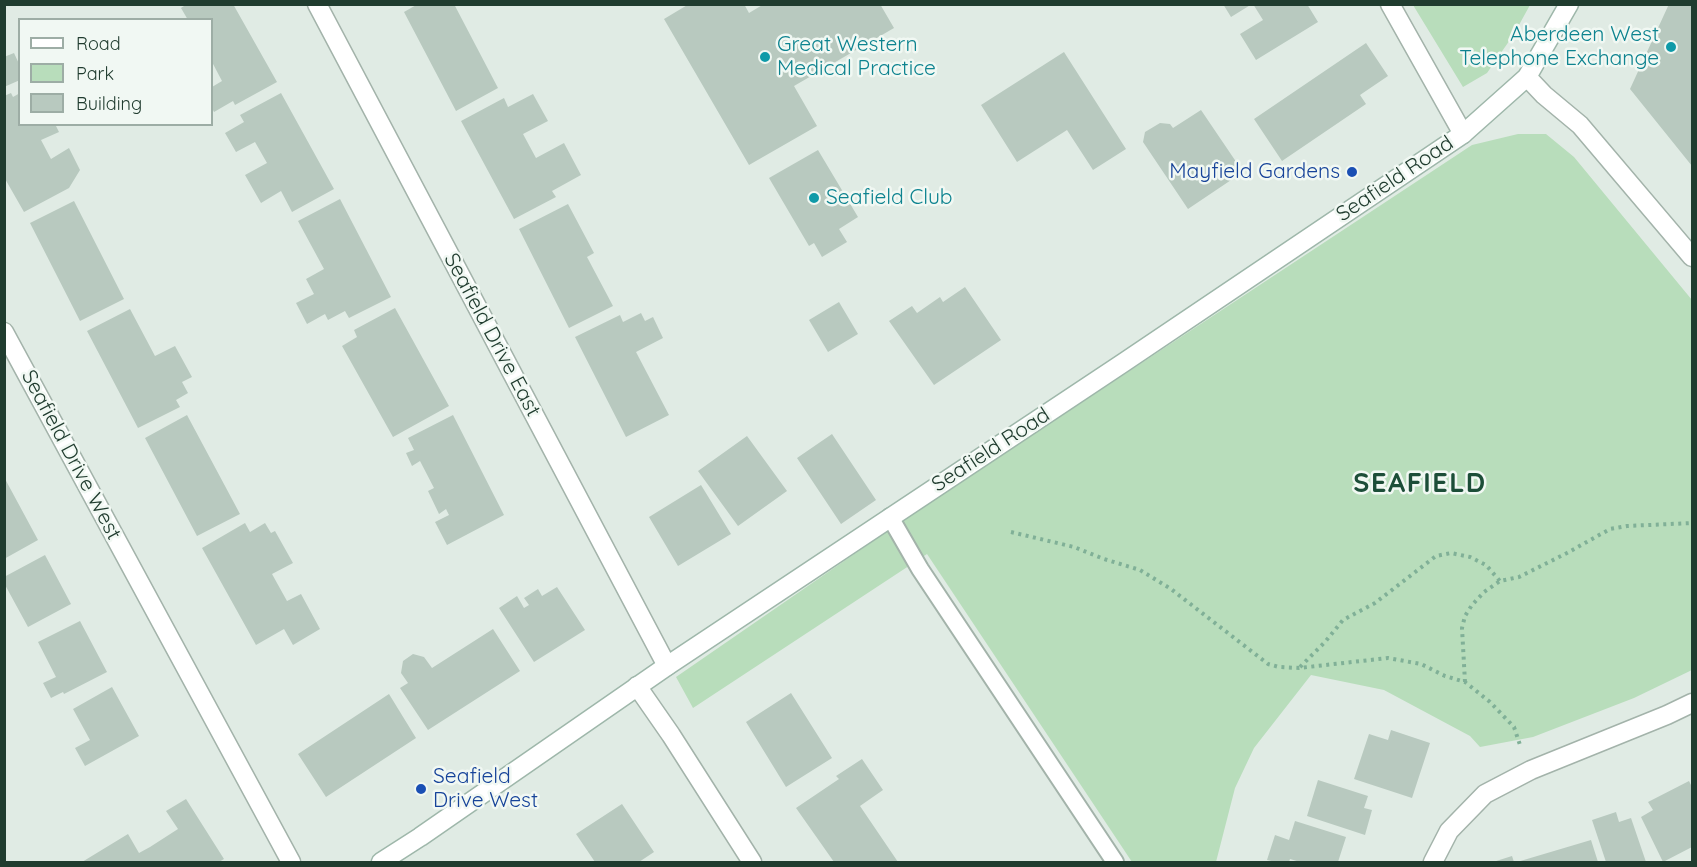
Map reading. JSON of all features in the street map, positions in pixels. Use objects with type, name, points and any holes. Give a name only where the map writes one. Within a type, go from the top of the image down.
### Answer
[{"type":"street","name":"Seafield Drive East","points":[[317,4],[667,666]]},
{"type":"street","points":[[1390,4],[1463,134]]},
{"type":"street","name":"Seafield Road","points":[[381,862],[637,686],[1463,134],[1527,77],[1569,4]]},
{"type":"street","points":[[1527,77],[1580,125],[1692,257]]},
{"type":"street","name":"Seafield Drive West","points":[[4,332],[291,862]]},
{"type":"street","points":[[637,686],[752,862]]},
{"type":"street","points":[[1433,862],[1449,831],[1485,794],[1531,770],[1692,703]]},
{"type":"lane","points":[[890,517],[920,569],[1115,862]]},
{"type":"path","points":[[1465,682],[1462,628],[1465,616],[1484,592],[1500,581],[1519,577],[1611,529],[1627,526],[1692,523]]},
{"type":"path","points":[[1011,532],[1074,547],[1140,570],[1171,589],[1269,664],[1299,668],[1388,658],[1421,664],[1444,676],[1465,682],[1490,702],[1514,727],[1531,770]]},
{"type":"path","points":[[1299,668],[1343,620],[1375,603],[1436,556],[1451,553],[1470,557],[1486,565],[1500,581]]},
{"type":"green space","points":[[1413,5],[1530,5],[1514,34],[1487,73],[1463,87]]},
{"type":"green space","points":[[1518,134],[1546,134],[1574,157],[1692,300],[1692,670],[1634,698],[1533,737],[1480,747],[1470,736],[1384,690],[1311,675],[1254,748],[1235,788],[1216,862],[1132,862],[927,554],[693,708],[676,677],[905,519],[1472,145]]},
{"type":"building","points":[[187,4],[233,4],[277,82],[235,105],[233,101],[214,112],[213,86],[222,81],[213,64],[213,18],[187,18],[181,8]]},
{"type":"building","points":[[418,4],[454,4],[498,88],[456,111],[404,12]]},
{"type":"building","name":"Great Western Medical Practice","points":[[689,4],[744,4],[749,13],[764,4],[880,4],[894,28],[794,86],[817,126],[749,165],[664,19]]},
{"type":"building","points":[[1223,4],[1252,4],[1231,17]]},
{"type":"building","points":[[1253,4],[1307,4],[1318,22],[1256,60],[1240,34],[1263,20]]},
{"type":"building","name":"Aberdeen West Telephone Exchange","points":[[1669,4],[1692,4],[1692,166],[1630,89]]},
{"type":"building","points":[[1366,43],[1388,76],[1360,95],[1366,104],[1282,161],[1254,119]]},
{"type":"building","points":[[1064,52],[1126,149],[1093,170],[1067,130],[1017,162],[981,105]]},
{"type":"building","points":[[14,53],[18,62],[18,81],[4,87],[4,57]]},
{"type":"building","points":[[11,93],[13,97],[18,94],[18,126],[56,126],[59,132],[41,140],[51,159],[69,148],[80,170],[69,188],[24,212],[4,177],[4,96]]},
{"type":"building","points":[[281,93],[334,189],[292,212],[281,191],[261,203],[245,175],[267,163],[255,142],[236,152],[225,133],[244,122],[240,115]]},
{"type":"building","points":[[533,94],[548,121],[523,134],[536,158],[564,143],[581,175],[552,191],[556,197],[514,219],[461,121],[504,98],[508,107]]},
{"type":"building","points":[[1201,110],[1243,172],[1188,209],[1143,142],[1145,132],[1160,123],[1170,124],[1173,128]]},
{"type":"building","name":"Seafield Club","points":[[818,150],[858,217],[839,229],[847,242],[822,257],[814,243],[809,246],[769,178]]},
{"type":"building","points":[[340,199],[391,297],[349,318],[345,311],[328,320],[325,314],[307,324],[296,303],[314,294],[306,279],[324,269],[298,221]]},
{"type":"building","points":[[74,201],[124,299],[80,321],[30,223]]},
{"type":"building","points":[[568,204],[594,253],[587,257],[613,306],[569,328],[519,229]]},
{"type":"building","points":[[965,287],[1001,340],[934,385],[889,321],[912,306],[917,313],[940,297],[943,302]]},
{"type":"building","points":[[839,302],[858,334],[828,352],[809,320]]},
{"type":"building","points":[[395,308],[449,406],[393,437],[342,346],[357,337],[354,330]]},
{"type":"building","points":[[130,309],[155,356],[175,346],[192,377],[182,382],[188,393],[176,400],[180,407],[138,428],[87,331]]},
{"type":"building","points":[[641,313],[645,321],[653,317],[663,338],[636,352],[669,415],[626,437],[575,337],[620,315],[623,322]]},
{"type":"building","points":[[187,415],[240,514],[197,536],[145,438]]},
{"type":"building","points":[[453,415],[504,515],[447,545],[435,522],[449,515],[446,509],[439,514],[428,491],[434,488],[420,461],[412,466],[406,453],[414,450],[408,438]]},
{"type":"building","points":[[832,434],[876,500],[841,524],[797,458]]},
{"type":"building","points":[[747,436],[787,491],[738,526],[698,471]]},
{"type":"building","points":[[4,477],[38,540],[4,559]]},
{"type":"building","points":[[701,485],[731,534],[678,566],[649,517]]},
{"type":"building","points":[[245,523],[250,532],[265,523],[271,533],[275,531],[293,563],[272,574],[287,601],[301,594],[320,629],[293,645],[284,629],[256,645],[202,548]]},
{"type":"building","points":[[45,555],[71,604],[28,627],[4,583],[4,577]]},
{"type":"building","points":[[557,587],[585,630],[534,662],[499,608],[517,596],[524,608],[529,605],[524,598],[538,589],[542,596]]},
{"type":"building","points":[[80,621],[107,672],[64,694],[63,692],[51,698],[43,683],[56,677],[38,642]]},
{"type":"building","points":[[493,629],[520,671],[428,730],[400,688],[408,683],[401,673],[403,661],[413,654],[424,657],[432,668]]},
{"type":"building","points":[[112,687],[139,736],[85,766],[75,748],[90,740],[73,709]]},
{"type":"building","points":[[791,693],[832,758],[786,787],[746,722]]},
{"type":"building","points":[[389,694],[416,738],[326,797],[298,754]]},
{"type":"building","points":[[1391,730],[1430,743],[1412,798],[1354,779],[1369,734],[1388,740]]},
{"type":"building","points":[[862,759],[883,790],[860,806],[898,862],[834,862],[796,808],[839,779],[836,776]]},
{"type":"building","points":[[1318,780],[1368,796],[1364,808],[1372,810],[1365,835],[1307,816]]},
{"type":"building","points":[[1689,781],[1692,787],[1692,847],[1663,862],[1641,817],[1653,810],[1648,802]]},
{"type":"building","points":[[186,799],[224,859],[219,862],[82,862],[128,834],[139,853],[150,847],[178,829],[166,811]]},
{"type":"building","points":[[622,804],[654,852],[639,862],[595,862],[576,834]]},
{"type":"building","points":[[1616,812],[1619,822],[1631,818],[1646,862],[1606,862],[1592,820]]},
{"type":"building","points":[[1295,821],[1346,837],[1338,862],[1267,860],[1275,835],[1289,840]]},
{"type":"building","points":[[1591,840],[1598,862],[1517,862]]},
{"type":"building","points":[[1512,856],[1514,862],[1493,862]]},
{"type":"place","name":"Aberdeen West Telephone Exchange","points":[[1671,47]]},
{"type":"place","name":"Great Western Medical Practice","points":[[765,57]]},
{"type":"place","name":"Mayfield Gardens","points":[[1352,172]]},
{"type":"place","name":"Seafield Club","points":[[814,198]]},
{"type":"place","name":"Seafield Drive West","points":[[421,789]]},
{"type":"district","name":"SEAFIELD","points":[[1420,484]]}]
